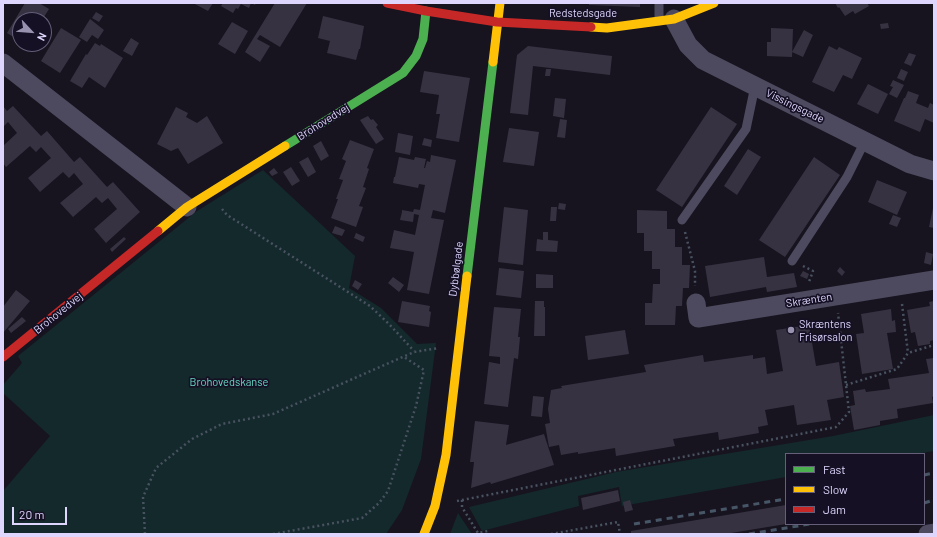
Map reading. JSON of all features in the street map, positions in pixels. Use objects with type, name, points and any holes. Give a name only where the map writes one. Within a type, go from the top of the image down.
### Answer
[{"type":"street","name":"Redstedsgade","points":[[387,3],[426,11],[498,22],[607,28],[667,20],[714,3]]},
{"type":"street","name":"Dybbølgade","points":[[424,534],[435,506],[446,455],[500,3]]},
{"type":"street","name":"Brohovedvej","points":[[3,357],[187,207],[403,73],[416,56],[423,39],[426,11]]},
{"type":"street","name":"Vissingsgade","points":[[667,20],[703,60],[910,164],[934,171]]},
{"type":"street","points":[[3,63],[187,207]]},
{"type":"street","name":"Skrænten","points":[[696,303],[698,318],[934,280]]},
{"type":"street","points":[[928,534],[934,533]]},
{"type":"lane","points":[[659,3],[667,20]]},
{"type":"lane","points":[[682,220],[746,128],[755,86]]},
{"type":"lane","points":[[792,261],[847,177],[865,141]]},
{"type":"path","points":[[210,192],[227,215],[370,306],[389,324],[414,352]]},
{"type":"path","points":[[682,220],[695,271],[696,303]]},
{"type":"path","points":[[792,261],[813,271],[801,301]]},
{"type":"path","points":[[899,286],[908,353]]},
{"type":"path","points":[[435,506],[836,427],[849,412],[836,295]]},
{"type":"path","points":[[846,384],[897,369],[908,353],[934,345]]},
{"type":"path","points":[[145,534],[144,497],[156,468],[192,439],[222,424],[273,414],[414,352],[444,347],[459,348]]},
{"type":"path","points":[[273,534],[362,518],[379,503],[388,491],[416,406],[424,370],[404,356]]},
{"type":"path","points":[[462,500],[462,507],[478,533],[488,531],[488,534]]},
{"type":"path","points":[[551,534],[618,522],[620,534]]},
{"type":"green space","name":"Brohovedskanse","points":[[263,170],[355,256],[349,288],[381,308],[417,344],[436,343],[421,459],[402,510],[386,534],[3,534],[3,491],[50,436],[3,393],[3,385],[22,363],[18,356],[197,211]]},
{"type":"green space","points":[[934,415],[934,451],[922,453],[785,453],[785,477],[622,506],[619,487],[578,496],[579,506],[482,531],[469,507],[616,472],[833,436]]},
{"type":"green space","points":[[458,513],[472,534],[450,534]]},
{"type":"building","points":[[25,3],[39,3],[49,9],[47,12],[20,12]]},
{"type":"building","points":[[193,3],[213,3],[208,11]]},
{"type":"building","points":[[223,3],[251,3],[249,8],[241,4],[233,13],[221,6]]},
{"type":"building","points":[[275,3],[307,3],[280,47],[260,35],[257,39],[270,46],[260,62],[245,52]]},
{"type":"building","points":[[589,3],[640,3],[640,7],[589,5]]},
{"type":"building","points":[[835,3],[867,3],[869,6],[855,14],[853,11],[845,16]]},
{"type":"building","points":[[96,12],[103,16],[99,22],[92,18]]},
{"type":"building","points":[[323,16],[364,26],[360,49],[356,60],[327,53],[330,41],[318,38]]},
{"type":"building","points":[[90,19],[104,30],[98,39],[92,35],[87,42],[79,37]]},
{"type":"building","points":[[232,22],[248,31],[235,54],[218,44]]},
{"type":"building","points":[[888,23],[889,28],[881,29],[880,24]]},
{"type":"building","points":[[12,25],[12,36],[7,33]]},
{"type":"building","points":[[61,28],[81,40],[60,73],[41,61],[46,52],[52,52],[52,43]]},
{"type":"building","points":[[771,28],[793,29],[792,57],[767,56],[767,42],[771,42]]},
{"type":"building","points":[[804,30],[813,35],[803,57],[792,52]]},
{"type":"building","points":[[131,38],[139,43],[132,56],[123,51]]},
{"type":"building","points":[[95,43],[100,46],[101,44],[123,58],[105,88],[89,77],[82,88],[70,81],[86,54],[87,55]]},
{"type":"building","points":[[528,46],[612,56],[610,75],[533,66],[528,115],[510,113],[517,55]]},
{"type":"building","points":[[829,46],[837,50],[839,47],[862,58],[852,79],[843,75],[834,92],[812,82]]},
{"type":"building","points":[[909,53],[916,55],[911,66],[904,63]]},
{"type":"building","points":[[546,69],[551,69],[550,76],[545,76]]},
{"type":"building","points":[[901,69],[908,72],[904,81],[897,78]]},
{"type":"building","points":[[424,71],[470,78],[459,142],[436,138],[440,114],[436,114],[439,95],[420,92]]},
{"type":"building","points":[[893,80],[904,85],[897,98],[889,94],[893,87],[890,86]]},
{"type":"building","points":[[868,84],[888,94],[878,114],[857,104]]},
{"type":"building","points":[[908,91],[919,95],[916,103],[928,108],[930,103],[934,105],[934,123],[925,119],[920,132],[894,121]]},
{"type":"building","points":[[555,98],[566,99],[564,118],[553,116]]},
{"type":"building","points":[[3,106],[7,111],[13,106],[41,136],[47,131],[74,162],[80,157],[107,187],[113,182],[140,212],[106,243],[94,229],[117,209],[108,198],[102,203],[96,197],[73,217],[60,203],[83,184],[74,173],[69,178],[63,172],[40,192],[28,178],[51,158],[41,147],[36,152],[30,146],[6,167],[3,163],[3,146],[17,133],[8,122],[3,127]]},
{"type":"building","points":[[176,107],[188,113],[186,117],[197,123],[207,116],[223,143],[188,164],[178,148],[171,151],[157,144]]},
{"type":"building","points":[[711,107],[737,124],[682,207],[656,190]]},
{"type":"building","points":[[368,116],[378,125],[376,127],[384,139],[376,144],[360,120]]},
{"type":"building","points":[[560,119],[567,120],[565,138],[557,137]]},
{"type":"building","points":[[509,128],[539,132],[534,166],[503,162]]},
{"type":"building","points":[[398,133],[413,136],[410,155],[395,152]]},
{"type":"building","points":[[424,138],[432,140],[431,147],[422,145]]},
{"type":"building","points":[[350,140],[374,149],[367,168],[369,169],[363,187],[366,188],[359,206],[363,207],[356,227],[331,218],[343,180],[339,179],[346,161],[342,159]]},
{"type":"building","points":[[321,141],[329,156],[321,161],[313,146]]},
{"type":"building","points":[[748,149],[761,157],[737,195],[724,186]]},
{"type":"building","points":[[431,155],[456,160],[445,213],[433,210],[431,218],[444,220],[429,294],[407,290],[414,252],[390,248],[394,230],[415,235],[419,215],[414,214],[413,222],[400,220],[402,210],[413,212],[414,209],[420,210],[425,185],[419,184],[418,188],[393,183],[399,157],[414,160],[415,157],[426,159],[425,168],[427,161],[430,162]]},
{"type":"building","points":[[308,157],[316,172],[308,177],[299,162]]},
{"type":"building","points":[[814,157],[840,175],[785,257],[759,240]]},
{"type":"building","points":[[291,167],[300,181],[292,186],[283,172]]},
{"type":"building","points":[[274,168],[278,173],[272,176],[269,172]]},
{"type":"building","points":[[877,180],[907,192],[897,215],[868,202]]},
{"type":"building","points":[[559,203],[566,204],[565,210],[558,209]]},
{"type":"building","points":[[504,207],[528,210],[523,265],[498,262]]},
{"type":"building","points":[[551,207],[557,207],[556,221],[550,221]]},
{"type":"building","points":[[934,208],[934,228],[929,227]]},
{"type":"building","points":[[637,210],[667,211],[667,229],[675,229],[675,247],[682,247],[682,265],[690,265],[689,288],[683,288],[682,306],[676,306],[675,325],[645,325],[645,303],[652,303],[653,284],[660,284],[660,269],[652,269],[652,251],[644,251],[644,233],[637,233]]},
{"type":"building","points":[[893,215],[901,218],[897,227],[889,224]]},
{"type":"building","points":[[335,226],[345,230],[342,236],[332,233]]},
{"type":"building","points":[[543,232],[548,232],[548,240],[558,241],[557,252],[536,251],[537,239],[543,240]]},
{"type":"building","points":[[356,233],[365,237],[363,242],[354,238]]},
{"type":"building","points":[[124,237],[126,239],[112,252],[110,249]]},
{"type":"building","points":[[926,252],[933,254],[931,265],[924,263]]},
{"type":"building","points":[[764,257],[767,277],[794,273],[797,287],[767,292],[766,287],[710,297],[705,266]]},
{"type":"building","points":[[840,267],[845,272],[842,276],[837,271]]},
{"type":"building","points":[[499,268],[524,271],[521,298],[496,295]]},
{"type":"building","points":[[803,271],[809,274],[807,279],[800,276]]},
{"type":"building","points":[[536,274],[553,275],[553,288],[536,288]]},
{"type":"building","points":[[393,277],[404,285],[399,292],[388,283]]},
{"type":"building","points":[[355,280],[362,284],[358,290],[352,286]]},
{"type":"building","points":[[16,290],[30,301],[3,333],[3,307]]},
{"type":"building","points":[[402,301],[430,306],[429,311],[431,312],[429,327],[398,322]]},
{"type":"building","points":[[535,301],[544,301],[545,336],[534,336]]},
{"type":"building","points":[[934,301],[934,340],[930,341],[930,344],[918,346],[915,332],[911,333],[907,310],[930,306],[929,302]]},
{"type":"building","points":[[494,307],[521,309],[518,337],[520,337],[518,359],[514,358],[508,407],[484,404],[489,362],[500,364],[500,357],[489,356]]},
{"type":"building","points":[[891,309],[892,321],[895,320],[896,332],[887,333],[893,369],[862,374],[856,334],[864,333],[861,314]]},
{"type":"building","points":[[22,317],[26,321],[11,333],[8,329]]},
{"type":"building","points":[[809,325],[816,366],[839,362],[844,397],[827,400],[831,420],[797,425],[794,405],[765,410],[768,425],[758,427],[759,433],[719,440],[718,432],[673,439],[675,446],[616,456],[615,448],[561,455],[559,445],[549,447],[545,424],[550,423],[548,409],[551,390],[562,388],[561,386],[646,372],[644,365],[703,355],[704,362],[753,355],[753,359],[765,357],[767,374],[783,371],[776,330]]},
{"type":"building","points":[[625,330],[629,354],[588,360],[585,336]]},
{"type":"building","points":[[934,358],[933,403],[897,409],[898,418],[880,421],[880,425],[854,430],[850,406],[855,405],[853,391],[865,389],[866,392],[890,389],[888,379],[929,373],[926,359]]},
{"type":"building","points":[[533,396],[544,397],[542,417],[531,416]]},
{"type":"building","points":[[475,421],[509,425],[506,445],[544,434],[554,465],[491,484],[490,482],[471,488],[474,462],[470,462]]},
{"type":"building","points":[[618,490],[620,501],[583,510],[581,498]]},
{"type":"building","points":[[630,500],[633,510],[625,512],[623,502]]},
{"type":"building","points":[[785,505],[785,524],[725,534],[631,534],[631,531]]},
{"type":"railway","points":[[925,475],[934,473]]},
{"type":"railway","points":[[634,524],[785,499]]},
{"type":"railway","points":[[925,503],[934,500]]},
{"type":"railway","points":[[749,534],[804,525]]},
{"type":"traffic: fast","points":[[285,146],[403,73],[416,56],[423,39],[426,11]]},
{"type":"traffic: fast","points":[[467,276],[493,62]]},
{"type":"traffic: slow","points":[[493,62],[500,3]]},
{"type":"traffic: slow","points":[[591,27],[607,28],[674,19],[714,3]]},
{"type":"traffic: slow","points":[[158,231],[187,207],[285,146]]},
{"type":"traffic: slow","points":[[424,534],[435,506],[446,455],[467,276]]},
{"type":"traffic: jam","points":[[387,3],[426,11],[497,22],[591,27]]},
{"type":"traffic: jam","points":[[3,357],[158,231]]},
{"type":"place","name":"Skræntens Frisørsalon","points":[[791,330]]}]
